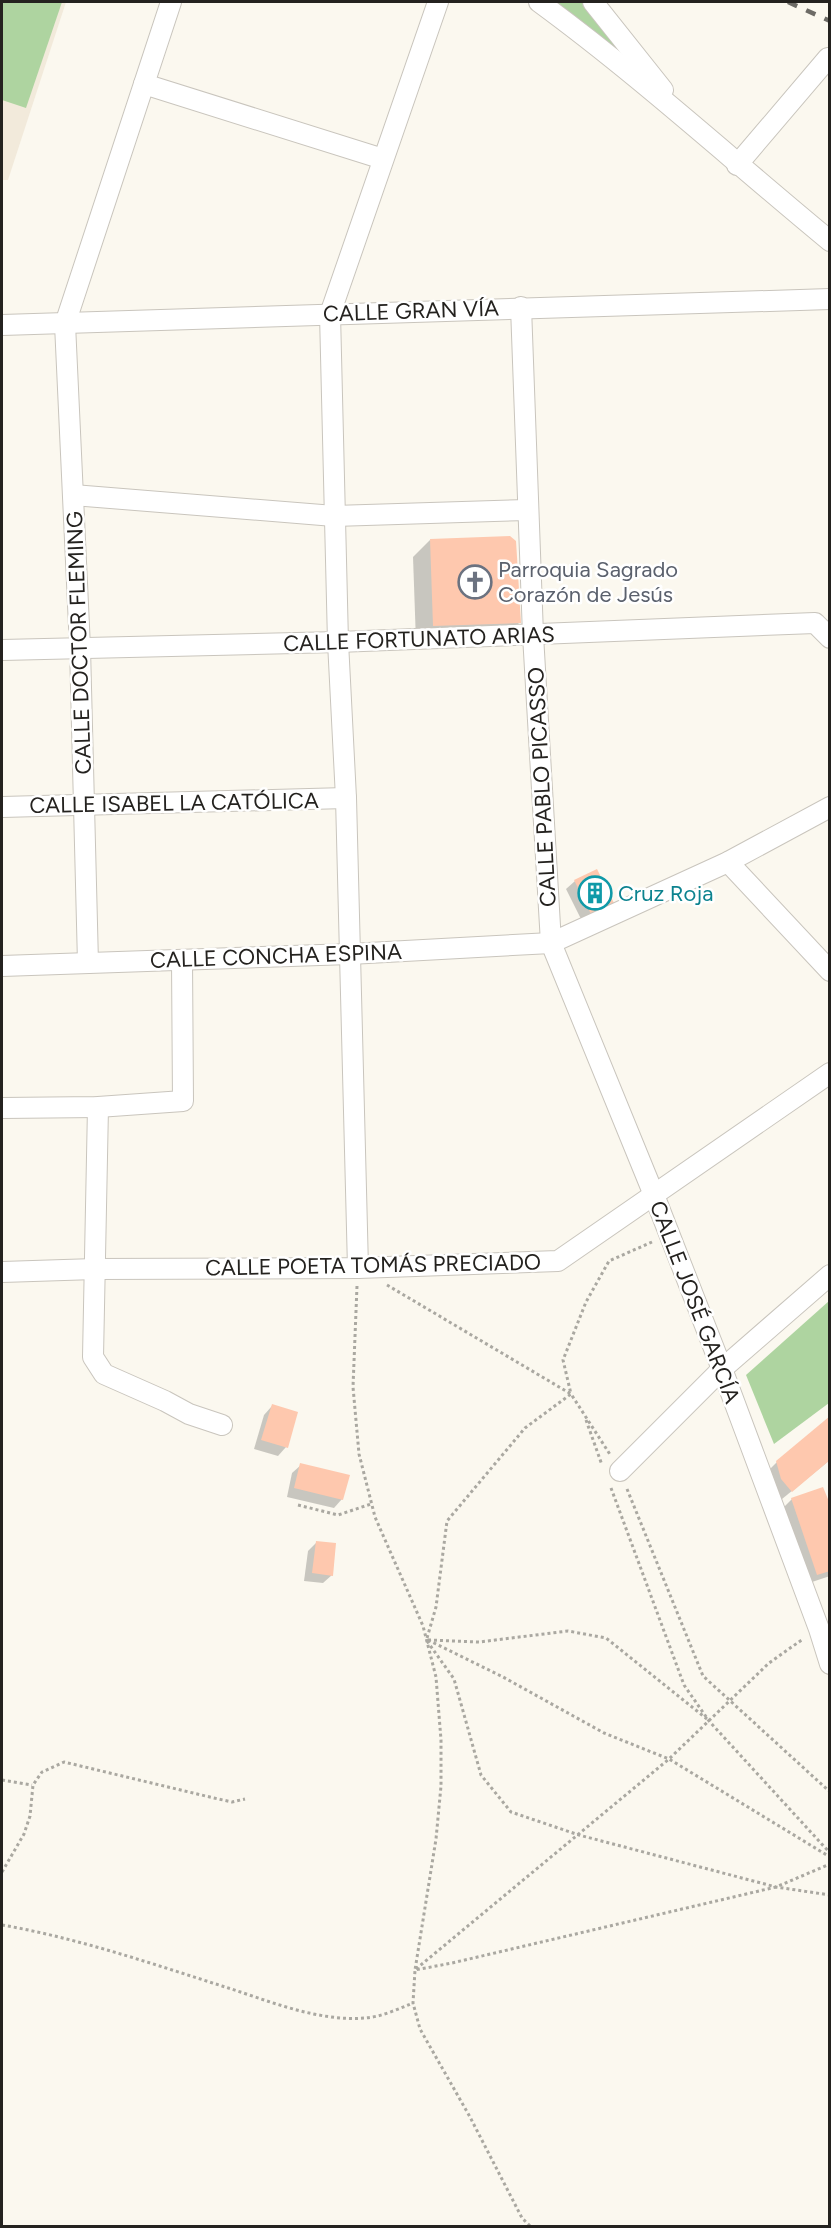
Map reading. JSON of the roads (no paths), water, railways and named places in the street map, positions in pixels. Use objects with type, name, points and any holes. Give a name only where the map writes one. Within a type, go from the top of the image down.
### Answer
[{"type":"street","points":[[65,324],[171,2]]},
{"type":"street","points":[[358,1268],[346,798],[334,516],[330,314],[438,2]]},
{"type":"street","points":[[539,2],[693,124],[737,165],[830,241]]},
{"type":"street","points":[[593,2],[693,124]]},
{"type":"street","points":[[737,165],[828,58]]},
{"type":"street","points":[[144,84],[383,159]]},
{"type":"street","name":"CALLE GRAN VÍA","points":[[2,325],[521,308],[826,295]]},
{"type":"street","name":"CALLE PABLO PICASSO","points":[[521,308],[533,635],[551,943]]},
{"type":"street","name":"CALLE DOCTOR FLEMING","points":[[65,324],[80,648],[88,963]]},
{"type":"street","points":[[73,495],[334,516],[528,510]]},
{"type":"street","name":"CALLE FORTUNATO ARIAS","points":[[2,650],[338,642],[815,623],[830,638]]},
{"type":"street","name":"CALLE ISABEL LA CATÓLICA","points":[[2,807],[346,798]]},
{"type":"street","points":[[551,943],[728,862],[830,807]]},
{"type":"street","points":[[728,862],[830,971]]},
{"type":"street","name":"CALLE CONCHA ESPINA","points":[[2,966],[350,954],[551,943]]},
{"type":"street","name":"CALLE JOSÉ GARCÍA","points":[[551,943],[654,1195],[824,1624],[830,1664]]},
{"type":"street","points":[[2,1108],[98,1107],[183,1101],[182,960]]},
{"type":"street","name":"CALLE POETA TOMÁS PRECIADO","points":[[2,1272],[95,1269],[358,1268],[558,1261],[830,1073]]},
{"type":"street","points":[[98,1107],[93,1357],[104,1374],[189,1414],[222,1425]]},
{"type":"street","points":[[611,1475],[722,1369],[830,1275]]},
{"type":"railway","points":[[788,2],[830,21]]},
{"type":"place","name":"Parroquia Sagrado Corazón de Jesús","points":[[475,582]]},
{"type":"place","name":"Cruz Roja","points":[[595,893]]}]
